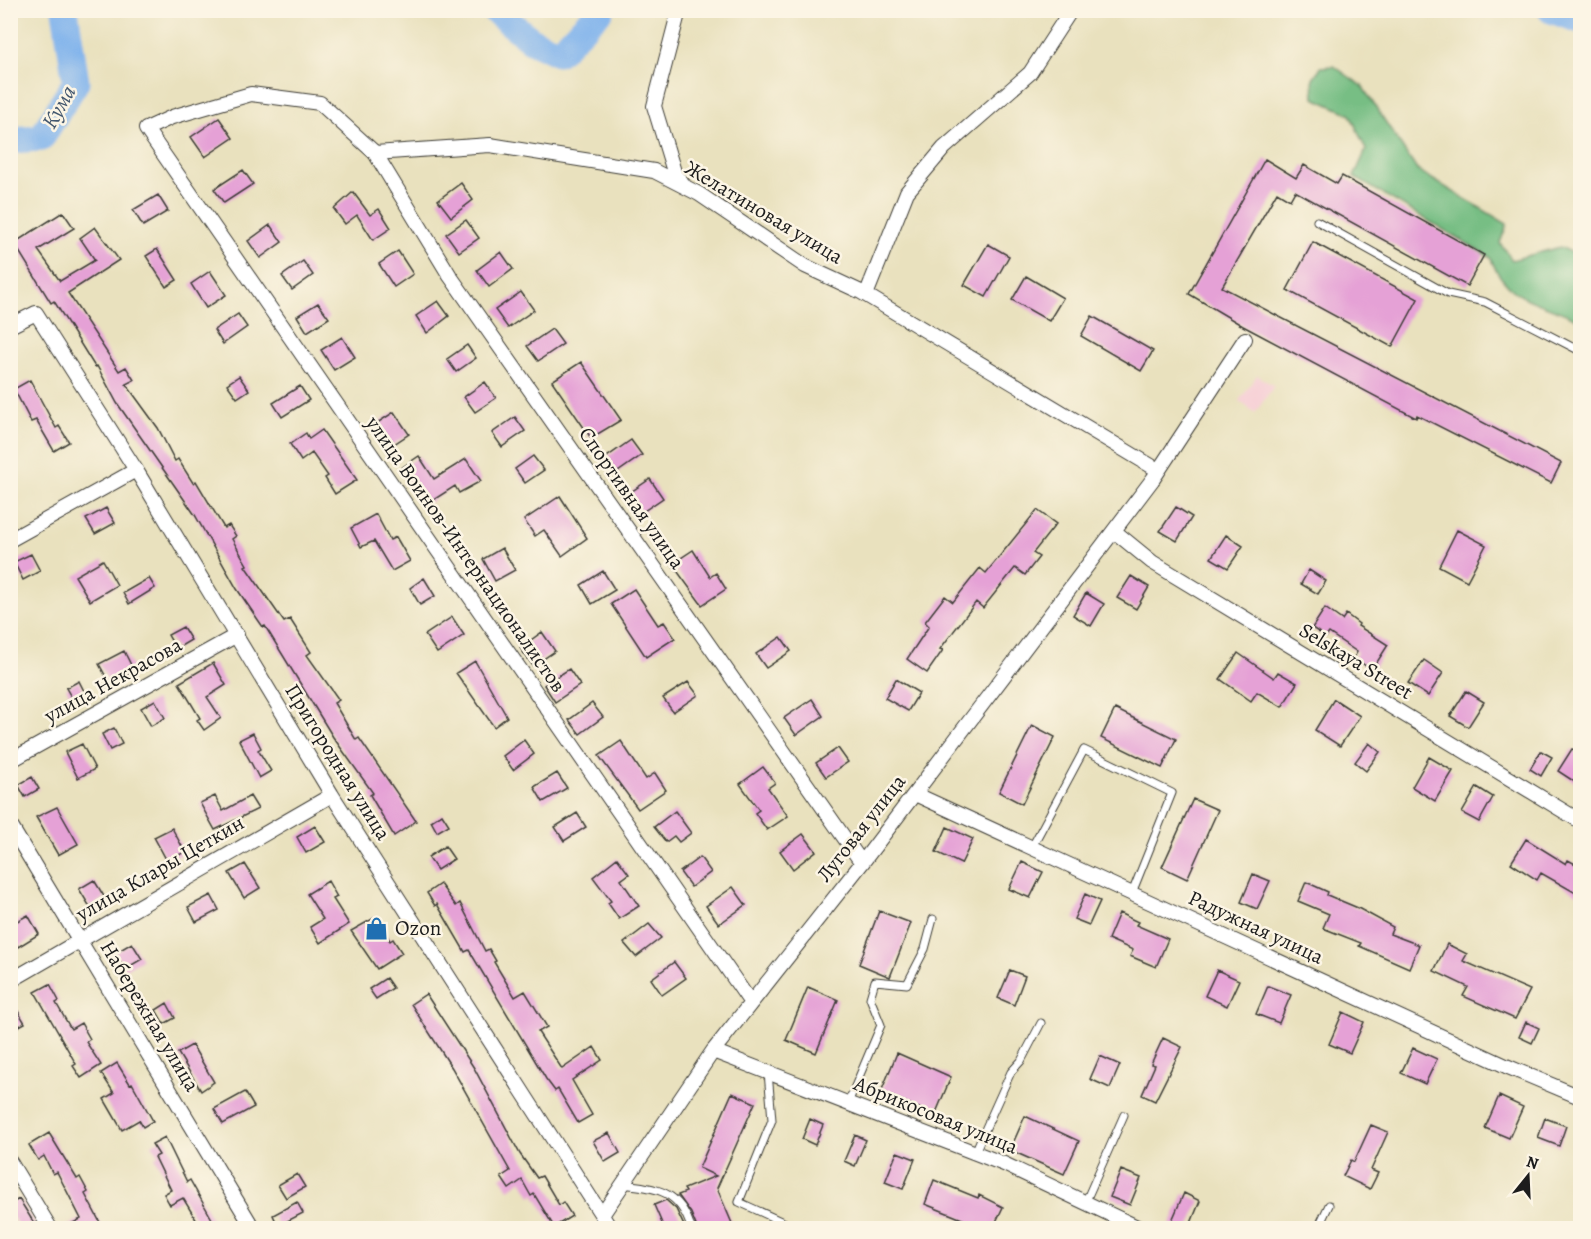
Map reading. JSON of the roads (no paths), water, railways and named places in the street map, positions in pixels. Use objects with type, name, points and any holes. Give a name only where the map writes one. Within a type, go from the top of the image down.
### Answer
[{"type":"street","points":[[679,10],[654,106],[675,175],[687,188]]},
{"type":"street","points":[[866,295],[907,192],[944,148],[1030,73],[1071,10]]},
{"type":"street","name":"улица Воинов-Интернационалистов","points":[[375,153],[320,103],[251,94],[172,117],[146,129],[751,1003]]},
{"type":"street","name":"Желатиновая улица","points":[[375,153],[490,145],[654,171],[687,188],[805,266],[866,295],[1158,470]]},
{"type":"street","name":"Спортивная улица","points":[[375,153],[450,276],[862,863]]},
{"type":"street","name":"Пригородная улица","points":[[10,326],[36,313],[136,470],[332,795],[610,1228]]},
{"type":"street","name":"Луговая улица","points":[[602,1215],[713,1051],[862,863],[1114,531],[1158,470],[1245,339]]},
{"type":"street","points":[[10,540],[136,470]]},
{"type":"street","name":"Selskaya Street","points":[[1114,531],[1152,562],[1581,821]]},
{"type":"street","name":"улица Некрасова","points":[[10,761],[237,635]]},
{"type":"street","name":"Радужная улица","points":[[915,794],[1506,1066],[1581,1097]]},
{"type":"street","name":"улица Клары Цеткин","points":[[10,981],[79,939],[332,795]]},
{"type":"street","name":"Набережная улица","points":[[10,825],[253,1228]]},
{"type":"street","name":"Абрикосовая улица","points":[[713,1051],[975,1152],[1139,1228]]},
{"type":"street","points":[[10,1162],[50,1228]]},
{"type":"lane","points":[[1317,221],[1448,294],[1485,302],[1581,351]]},
{"type":"lane","points":[[1032,846],[1084,750],[1172,793],[1132,892]]},
{"type":"lane","points":[[848,1103],[881,1025],[870,998],[875,981],[907,984],[925,949],[933,919]]},
{"type":"lane","points":[[975,1152],[1011,1072],[1020,1061],[1041,1023]]},
{"type":"lane","points":[[768,1072],[772,1120],[739,1202],[796,1228]]},
{"type":"lane","points":[[1085,1203],[1124,1115]]},
{"type":"lane","points":[[622,1184],[653,1188],[676,1199],[686,1211],[691,1228]]},
{"type":"lane","points":[[1318,1228],[1329,1205]]},
{"type":"waterway","name":"Кума","points":[[10,140],[41,138],[76,82],[65,10]]},
{"type":"waterway","name":"Кума","points":[[494,10],[531,40],[558,53],[601,10]]},
{"type":"waterway","name":"Кума","points":[[1551,10],[1580,20]]},
{"type":"place","name":"Ozon","points":[[377,928]]}]
